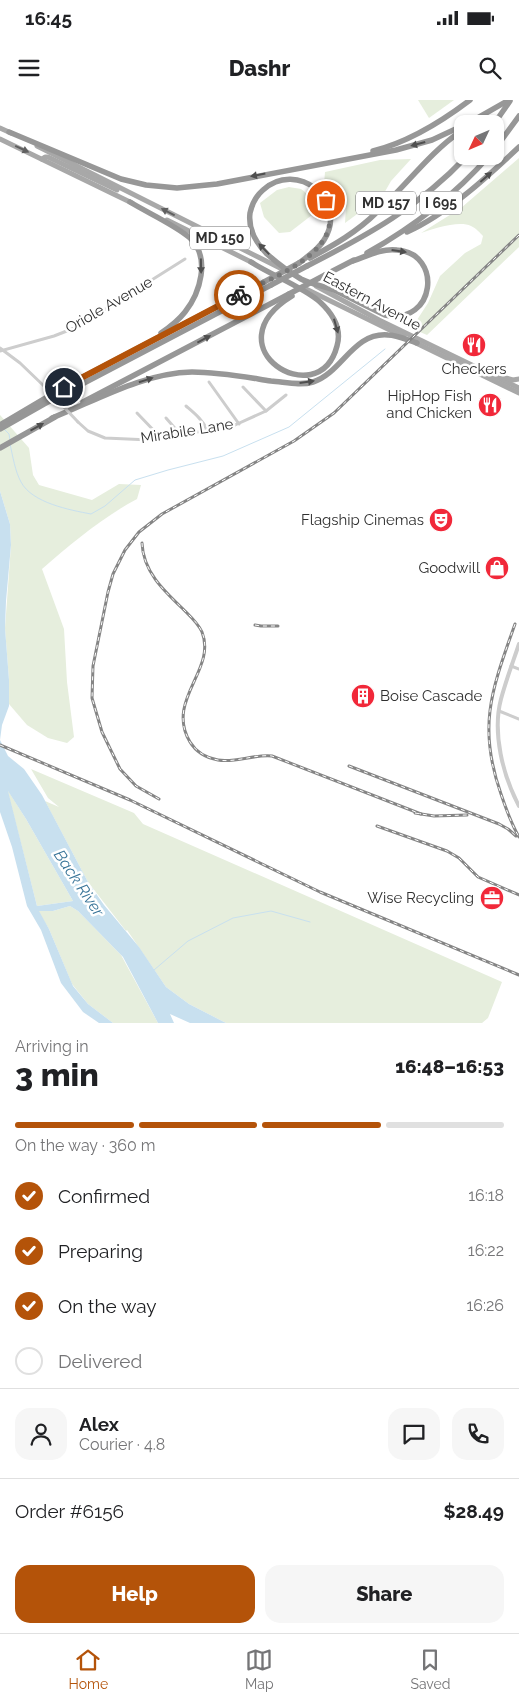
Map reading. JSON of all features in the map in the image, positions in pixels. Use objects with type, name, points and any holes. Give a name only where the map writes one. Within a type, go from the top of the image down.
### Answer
[{"type":"highway","points":[[9,132],[120,179],[169,188],[206,186],[378,149],[399,142],[432,126],[470,100]]},
{"type":"highway","points":[[501,115],[510,100]]},
{"type":"highway","points":[[483,115],[510,100]]},
{"type":"highway","points":[[486,115],[510,100]]},
{"type":"highway","points":[[504,137],[519,116]]},
{"type":"highway","points":[[329,161],[381,153],[420,144],[454,131]]},
{"type":"highway","name":"MD 157","points":[[121,357],[340,242],[369,220],[429,157],[454,135]]},
{"type":"highway","name":"MD 157","points":[[387,242],[416,228],[438,214],[479,183],[519,147]]},
{"type":"highway","name":"I 695","points":[[0,429],[12,420],[368,234],[404,211],[436,186],[458,165]]},
{"type":"highway","name":"I 695","points":[[0,448],[52,418],[291,295],[387,242],[420,220],[447,198],[480,165]]},
{"type":"highway","points":[[299,264],[324,240],[330,226],[330,212],[326,200],[312,186],[299,180],[285,179],[268,186],[258,195],[252,207],[250,226],[254,236],[261,248],[275,260],[302,279],[332,290],[386,315],[406,315],[420,306],[426,297],[428,286],[426,270],[418,259],[409,252],[386,250],[353,261]]},
{"type":"highway","points":[[0,425],[12,420],[64,387],[121,357],[170,327],[185,312],[196,294],[202,267],[200,253],[190,238],[130,202]]},
{"type":"highway","points":[[251,262],[315,297],[334,318],[339,338],[335,352],[328,363],[313,373],[298,375],[284,372],[269,359],[263,345],[262,330],[267,318],[276,307],[291,295]]},
{"type":"highway","points":[[52,418],[135,384],[160,376],[201,372],[290,383],[308,383],[329,374],[359,344],[372,336],[388,335],[417,343]]},
{"type":"main road","name":"Eastern Avenue","points":[[0,128],[302,279],[379,320],[519,388]]},
{"type":"main road","name":"Eastern Avenue","points":[[0,139],[519,393]]},
{"type":"main road","points":[[42,159],[48,157],[125,194],[138,197]]},
{"type":"main road","points":[[491,375],[513,380],[519,379]]},
{"type":"street","name":"Oriole Avenue","points":[[1,350],[29,344],[77,327],[185,259]]},
{"type":"street","name":"Mirabile Lane","points":[[1,350],[20,363],[78,422],[99,436],[110,439],[150,440],[221,429],[239,424],[266,411],[286,395]]},
{"type":"street","points":[[210,382],[239,424]]},
{"type":"street","points":[[243,387],[266,411]]},
{"type":"street","points":[[186,406],[204,424],[206,430]]},
{"type":"street","points":[[137,413],[161,438]]},
{"type":"street","points":[[166,418],[180,434]]},
{"type":"street","points":[[519,644],[501,698],[498,724],[500,750],[507,777],[519,806]]},
{"type":"street","points":[[511,666],[519,669]]},
{"type":"street","points":[[499,711],[519,719]]},
{"type":"green space","points":[[418,100],[454,100],[429,118]]},
{"type":"green space","points":[[519,158],[519,247],[427,335],[413,329],[428,303],[440,276],[465,253],[481,244],[483,236],[473,227],[466,224],[446,226],[421,233],[461,208]]},
{"type":"green space","points":[[411,159],[391,181],[383,195],[345,223],[346,207],[342,193],[324,184],[325,172],[380,160]]},
{"type":"green space","points":[[289,187],[301,189],[307,194],[312,208],[312,215],[290,232],[279,233],[264,217],[260,203],[277,190]]},
{"type":"green space","points":[[0,415],[29,448],[33,475],[39,485],[92,500],[119,484],[141,485],[137,499],[100,522],[42,569],[64,629],[67,682],[74,737],[67,743],[48,738],[27,725],[9,704],[5,628],[11,545],[10,524],[0,491]]},
{"type":"green space","points":[[31,769],[134,813],[143,824],[502,982],[488,1018],[482,1023],[226,1023],[189,1004],[166,987],[127,930],[88,882],[45,801],[59,807],[48,798]]},
{"type":"green space","points":[[7,789],[26,819],[73,901],[37,906]]},
{"type":"green space","points":[[70,906],[78,911],[121,955],[158,1023],[113,1023],[88,1004],[72,984],[49,929],[38,911],[53,911]]},
{"type":"water","points":[[0,491],[10,524],[11,545],[5,628],[9,706],[2,725],[0,740]]},
{"type":"water","name":"Back River","points":[[0,740],[8,756],[24,769],[42,795],[88,882],[104,905],[139,947],[166,987],[189,1004],[226,1023],[190,1023],[170,1014],[174,1023],[158,1023],[123,957],[78,911],[70,906],[53,911],[39,911],[49,929],[73,986],[88,1004],[113,1023],[99,1023],[83,1012],[61,983],[41,930],[27,906],[12,847],[0,812]],"holes":[[[8,791],[73,901],[37,906]]]},
{"type":"waterway","points":[[10,444],[17,473],[26,489],[42,500],[52,504],[91,514],[105,506],[135,480],[223,456],[289,427],[385,349]]},
{"type":"waterway","points":[[4,429],[9,434],[10,440]]},
{"type":"waterway","points":[[154,970],[188,941],[233,918],[271,911],[310,922]]},
{"type":"railway","points":[[159,799],[136,786],[120,769],[102,732],[92,698],[93,666],[108,592],[113,574],[125,550],[139,532],[162,514],[294,441],[334,413],[519,235]]},
{"type":"railway","points":[[142,543],[146,562],[155,579],[168,595],[194,620],[202,632],[205,646],[203,659],[183,712],[184,727],[195,749],[210,758],[225,761],[272,756],[421,814]]},
{"type":"railway","points":[[515,624],[494,688],[489,727],[494,770],[507,811],[519,837]]},
{"type":"railway","points":[[255,625],[278,626]]},
{"type":"railway","points":[[0,745],[130,800],[320,892],[519,975]]},
{"type":"railway","points":[[349,766],[499,824],[516,836]]},
{"type":"railway","points":[[415,813],[434,816],[467,815]]},
{"type":"railway","points":[[377,826],[447,851],[459,858],[478,877],[519,895]]},
{"type":"way so far","points":[[239,295],[299,264],[319,247],[330,226],[330,212],[326,200]]},
{"type":"place","name":"Checkers","points":[[474,345]]},
{"type":"place","name":"HipHop Fish and Chicken","points":[[490,405]]},
{"type":"place","name":"Flagship Cinemas","points":[[441,520]]},
{"type":"place","name":"Goodwill","points":[[497,568]]},
{"type":"place","name":"Boise Cascade","points":[[363,696]]},
{"type":"place","name":"Wise Recycling","points":[[492,898]]},
{"type":"route","points":[[64,387],[239,295]]}]
